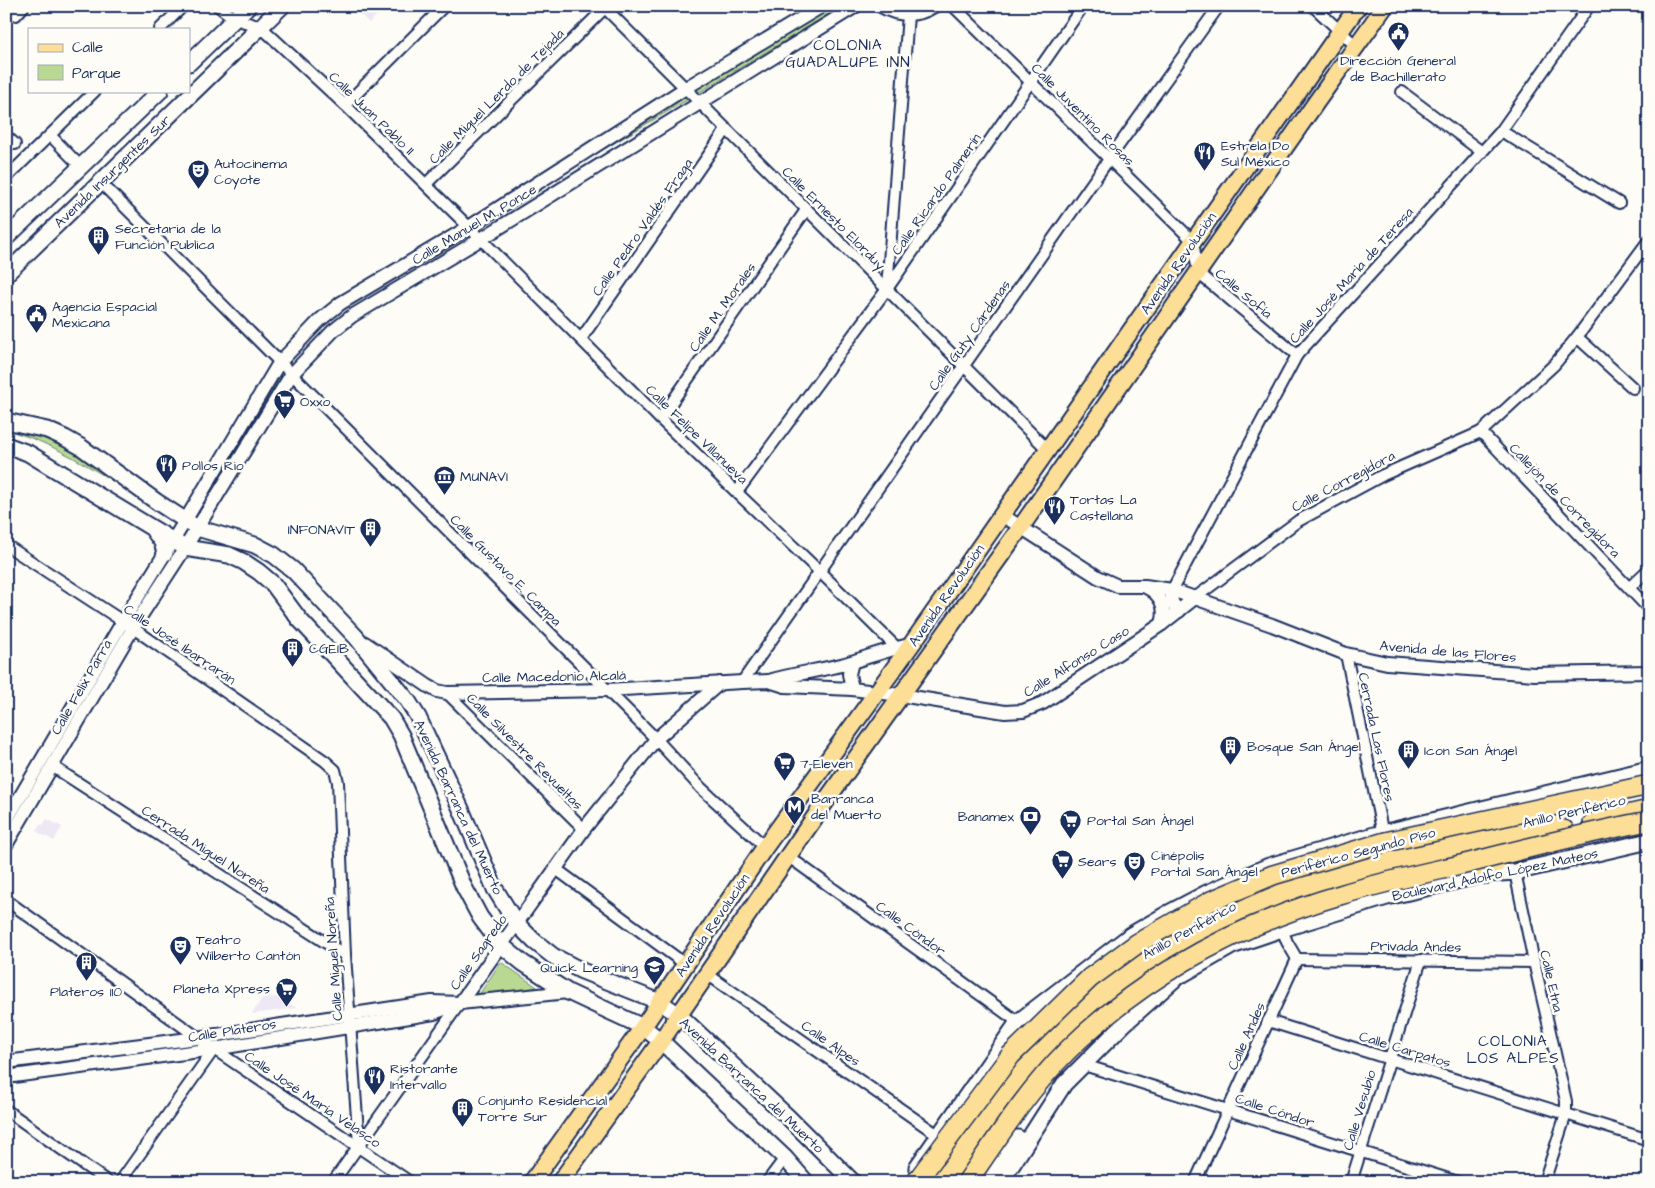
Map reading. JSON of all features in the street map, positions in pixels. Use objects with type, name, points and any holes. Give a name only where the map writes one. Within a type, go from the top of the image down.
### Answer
[{"type":"highway","points":[[1577,809],[1649,781]]},
{"type":"highway","name":"Periférico Segundo Piso","points":[[924,1180],[1011,1055],[1090,978],[1138,943],[1211,901],[1273,875],[1386,842],[1649,785]]},
{"type":"highway","name":"Anillo Periférico","points":[[952,1182],[1030,1074],[1048,1053],[1132,971],[1143,954],[1215,913],[1278,886],[1389,855],[1577,809],[1649,794]]},
{"type":"highway","name":"Anillo Periférico","points":[[924,1180],[1020,1064],[1095,988],[1132,971],[1149,968],[1223,927],[1282,900],[1392,868],[1649,810]]},
{"type":"highway","points":[[1284,921],[1340,894],[1649,821]]},
{"type":"highway","points":[[967,1182],[1038,1084],[1067,1052],[1109,1014],[1148,983],[1228,937],[1284,921],[1306,912],[1327,909],[1488,867],[1649,833]]},
{"type":"highway","points":[[1486,874],[1513,842]]},
{"type":"highway","points":[[1146,926],[1132,971],[1176,978]]},
{"type":"main road","points":[[190,62],[248,6]]},
{"type":"main road","name":"Avenida Insurgentes Sur","points":[[6,274],[282,6]]},
{"type":"main road","name":"Avenida Revolución","points":[[532,1182],[643,1027],[765,847],[877,693],[903,646],[1002,514],[1358,6]]},
{"type":"main road","name":"Avenida Revolución","points":[[560,1182],[661,1041],[900,695],[1021,528],[1385,6]]},
{"type":"main road","name":"Avenida Insurgentes Sur","points":[[6,238],[159,92]]},
{"type":"main road","name":"Avenida Barranca del Muerto","points":[[6,421],[47,430],[80,447],[191,525],[242,541],[274,555],[303,580],[356,637],[408,701],[462,809],[495,889],[516,923],[553,956],[582,972],[660,1002],[679,1015],[789,1118],[853,1182]]},
{"type":"main road","points":[[6,426],[22,424]]},
{"type":"main road","name":"Avenida Barranca del Muerto","points":[[6,445],[28,453],[149,526],[174,547],[228,556],[252,567],[273,584],[300,619],[391,718],[401,735],[438,820],[464,887],[480,917],[500,944],[523,963],[568,992],[643,1027],[661,1041],[785,1158],[806,1182]]},
{"type":"main road","points":[[907,1182],[1018,1022],[1092,964],[1146,926],[1207,893],[1269,866],[1374,835],[1649,769]]},
{"type":"main road","points":[[438,820],[462,809]]},
{"type":"main road","name":"Boulevard Adolfo López Mateos","points":[[998,1182],[1038,1111],[1064,1084],[1124,1024],[1176,978],[1232,946],[1284,921],[1486,874],[1515,872],[1649,841]]},
{"type":"street","points":[[16,15],[24,6]]},
{"type":"street","points":[[161,28],[183,6]]},
{"type":"street","points":[[218,6],[235,19]]},
{"type":"street","points":[[345,104],[444,6]]},
{"type":"street","name":"Calle Manuel M. Ponce","points":[[191,525],[279,363],[320,320],[341,303],[469,227],[684,89],[822,6]]},
{"type":"street","name":"Calle Manuel M. Ponce","points":[[174,547],[191,525],[291,375],[333,331],[352,316],[856,6]]},
{"type":"street","points":[[881,6],[889,11],[908,15],[920,13],[934,6]]},
{"type":"street","name":"Calle Juventino Rosas","points":[[953,6],[1193,241]]},
{"type":"street","name":"Calle Ricardo Palmerín","points":[[737,492],[887,290],[1083,6]]},
{"type":"street","name":"Calle Guty Cárdenas","points":[[742,682],[1109,159],[1219,6]]},
{"type":"street","points":[[1313,6],[1356,46]]},
{"type":"street","name":"Calle José María de Teresa","points":[[1172,590],[1297,355],[1501,131],[1589,6]]},
{"type":"street","name":"Calle Ernesto Elorduy","points":[[605,7],[684,89],[1047,449]]},
{"type":"street","name":"Calle Miguel Lerdo de Tejada","points":[[426,184],[605,7]]},
{"type":"street","points":[[887,290],[908,15]]},
{"type":"street","name":"Calle Juan Pablo II","points":[[235,19],[261,27],[345,104],[481,238]]},
{"type":"street","points":[[6,178],[94,92]]},
{"type":"street","points":[[1402,92],[1482,152]]},
{"type":"street","name":"Calle Pedro Valdés Fraga","points":[[581,339],[726,130]]},
{"type":"street","points":[[1501,131],[1619,202]]},
{"type":"street","points":[[50,135],[81,167]]},
{"type":"street","points":[[6,136],[15,144]]},
{"type":"street","name":"Calle Gustavo E. Campa","points":[[100,183],[656,739],[701,788],[765,847]]},
{"type":"street","name":"Calle M. Morales","points":[[660,419],[806,210]]},
{"type":"street","name":"Calle Felipe Villanueva","points":[[481,238],[660,419],[819,570],[903,646]]},
{"type":"street","name":"Calle Corregidora","points":[[1196,597],[1298,521],[1383,475],[1481,432],[1554,365],[1649,240]]},
{"type":"street","name":"Calle Sofía","points":[[1193,241],[1198,273],[1297,355]]},
{"type":"street","points":[[1577,337],[1633,388]]},
{"type":"street","name":"Callejón de Corregidora","points":[[1481,432],[1649,609]]},
{"type":"street","points":[[1002,514],[1098,577],[1118,586],[1145,586],[1172,590],[1196,597]]},
{"type":"street","name":"Calle José Ibarrarán","points":[[6,545],[128,624],[325,761],[335,770]]},
{"type":"street","name":"Calle Felix Parra","points":[[6,821],[174,547]]},
{"type":"street","name":"Calle Felix Parra","points":[[6,845],[52,766],[128,624],[174,547]]},
{"type":"street","points":[[1630,587],[1649,569]]},
{"type":"street","points":[[1145,586],[1156,593],[1163,604],[1164,617],[1162,624]]},
{"type":"street","points":[[1172,590],[1171,599],[1175,608],[1179,611]]},
{"type":"street","name":"Calle Alfonso Caso","points":[[900,695],[1005,712],[1023,711],[1043,703],[1162,624],[1196,597]]},
{"type":"street","name":"Avenida de las Flores","points":[[1196,597],[1346,654],[1386,663],[1534,674],[1649,672]]},
{"type":"street","name":"Calle Macedonio Alcalá","points":[[356,637],[428,686],[437,691],[448,693],[607,690],[769,682],[786,686],[852,689],[900,695]]},
{"type":"street","name":"Calle Macedonio Alcalá","points":[[769,682],[786,676],[812,673],[903,646]]},
{"type":"street","name":"Cerrada Las Flores","points":[[1346,654],[1381,825]]},
{"type":"street","points":[[852,662],[849,674],[852,689]]},
{"type":"street","name":"Calle Sagredo","points":[[333,1182],[500,944],[584,829],[656,739],[720,683]]},
{"type":"street","name":"Calle Silvestre Revueltas","points":[[448,693],[584,829]]},
{"type":"street","name":"Cerrada Miguel Noreña","points":[[52,766],[345,955]]},
{"type":"street","name":"Calle Miguel Noreña","points":[[335,770],[338,792],[345,955],[358,1146]]},
{"type":"street","name":"Calle Cóndor","points":[[788,857],[1018,1022]]},
{"type":"street","points":[[556,869],[685,964]]},
{"type":"street","name":"Calle Etna","points":[[1515,872],[1566,1101],[1566,1114],[1544,1182]]},
{"type":"street","name":"Calle José María Velasco","points":[[6,900],[197,1038],[410,1182]]},
{"type":"street","points":[[1284,921],[1287,942],[1297,959]]},
{"type":"street","name":"Privada Andes","points":[[1297,959],[1534,962]]},
{"type":"street","name":"Calle Andes","points":[[1195,1182],[1297,959]]},
{"type":"street","name":"Calle Vesubio","points":[[1351,1182],[1421,960]]},
{"type":"street","name":"Calle Alpes","points":[[707,974],[938,1135]]},
{"type":"street","name":"Calle Plateros","points":[[6,1062],[350,1020],[434,1014],[460,1003],[568,992]]},
{"type":"street","name":"Calle Plateros","points":[[6,1077],[214,1049],[350,1020]]},
{"type":"street","name":"Calle Carpatos","points":[[1268,1020],[1649,1140]]},
{"type":"street","points":[[120,1182],[214,1049]]},
{"type":"street","name":"Calle Cóndor","points":[[1084,1065],[1443,1180],[1458,1182]]},
{"type":"street","points":[[6,1110],[108,1182]]},
{"type":"street","points":[[767,1182],[785,1158]]},
{"type":"shaded area","points":[[352,6],[386,6],[369,23]]},
{"type":"shaded area","points":[[47,819],[62,827],[54,841],[36,831]]},
{"type":"shaded area","points":[[277,997],[297,1008],[252,1014],[262,998]]},
{"type":"green space","points":[[832,6],[842,6],[700,92],[694,87]]},
{"type":"green space","points":[[682,95],[687,100],[476,225]]},
{"type":"green space","points":[[275,373],[282,376],[213,509],[206,505]]},
{"type":"green space","points":[[10,423],[77,453],[175,521],[72,457],[28,437],[6,430],[6,425]]},
{"type":"green space","points":[[501,962],[537,987],[476,999]]},
{"type":"place","name":"Dirección General de Bachillerato","points":[[1398,51]]},
{"type":"place","name":"Estrela Do Sul México","points":[[1205,172]]},
{"type":"place","name":"Autocinema Coyote","points":[[198,190]]},
{"type":"place","name":"Secretaria de la Función Publica","points":[[99,255]]},
{"type":"place","name":"Agencia Espacial Mexicana","points":[[36,333]]},
{"type":"place","name":"Oxxo","points":[[284,420]]},
{"type":"place","name":"Pollos Rio","points":[[166,484]]},
{"type":"place","name":"MUNAVI","points":[[444,495]]},
{"type":"place","name":"Tortas La Castellana","points":[[1054,526]]},
{"type":"place","name":"INFONAVIT","points":[[371,548]]},
{"type":"place","name":"CGEIB","points":[[293,667]]},
{"type":"place","name":"Bosque San Ángel","points":[[1231,765]]},
{"type":"place","name":"Icon San Ángel","points":[[1408,769]]},
{"type":"place","name":"7-Eleven","points":[[784,782]]},
{"type":"place","name":"Barranca del Muerto","points":[[795,825]]},
{"type":"place","name":"Banamex","points":[[1030,835]]},
{"type":"place","name":"Portal San Ángel","points":[[1071,839]]},
{"type":"place","name":"Sears","points":[[1062,880]]},
{"type":"place","name":"Cinépolis Portal San Ángel","points":[[1135,882]]},
{"type":"place","name":"Teatro Wilberto Cantón","points":[[180,966]]},
{"type":"place","name":"Plateros 110","points":[[86,982]]},
{"type":"place","name":"Quick Learning","points":[[654,986]]},
{"type":"place","name":"Planeta Xpress","points":[[286,1007]]},
{"type":"place","name":"Ristorante Intervallo","points":[[374,1095]]},
{"type":"place","name":"Conjunto Residencial Torre Sur","points":[[462,1127]]},
{"type":"district","name":"COLONIA GUADALUPE INN","points":[[848,54]]},
{"type":"district","name":"COLONIA LOS ALPES","points":[[1513,1050]]}]
